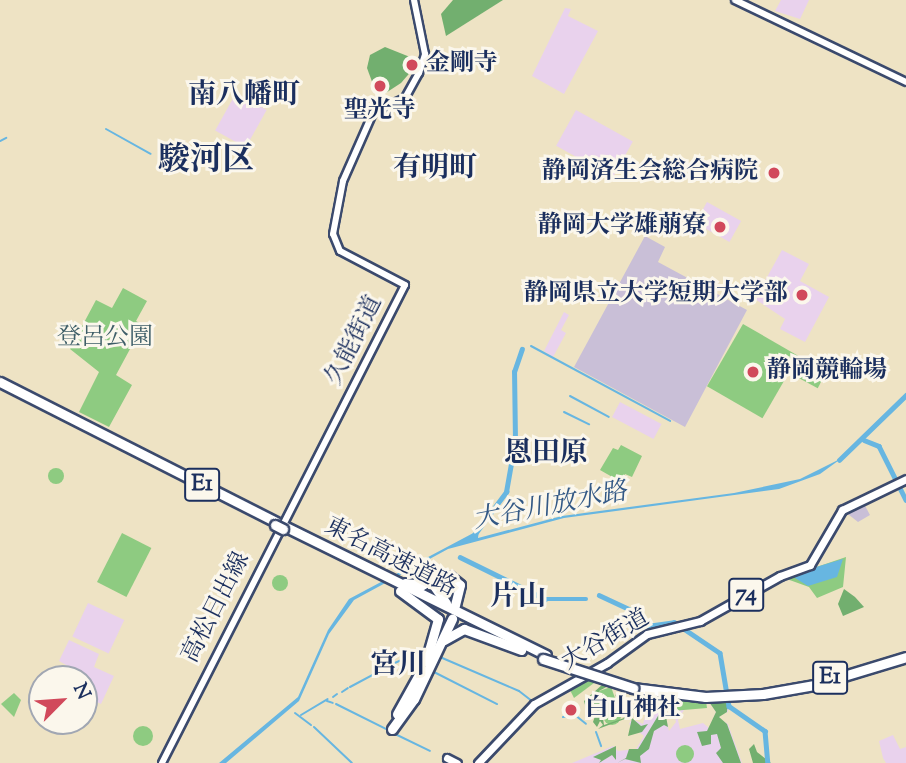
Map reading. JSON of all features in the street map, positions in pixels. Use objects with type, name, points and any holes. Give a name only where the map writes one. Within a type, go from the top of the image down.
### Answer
[{"type":"highway","name":"東名高速道路","points":[[0,384],[530,650],[633,686],[727,695],[751,694],[814,685],[906,655]]},
{"type":"highway","points":[[402,587],[422,585],[443,574],[455,576],[464,589],[456,606],[458,582],[441,578],[435,587],[439,598],[530,650]]},
{"type":"highway","points":[[402,587],[438,619],[427,662],[414,699],[392,729],[427,662],[450,618]]},
{"type":"highway","points":[[427,662],[451,633],[460,629],[530,650]]},
{"type":"main road","name":"久能街道","points":[[309,473],[405,285],[340,251],[333,233],[343,181],[373,113],[405,98],[419,74],[425,54],[414,0]]},
{"type":"main road","points":[[735,0],[906,82]]},
{"type":"main road","name":"高松日出線","points":[[162,763],[309,473]]},
{"type":"main road","name":"大谷街道","points":[[478,763],[536,703],[605,664],[650,632],[700,621],[780,576],[810,565],[842,510],[906,479]]},
{"type":"main road","points":[[443,761],[457,763]]},
{"type":"shaded area","points":[[781,0],[809,0],[800,19],[775,11]]},
{"type":"shaded area","points":[[565,8],[571,9],[568,16],[598,31],[564,94],[532,76]]},
{"type":"shaded area","points":[[236,93],[267,110],[246,148],[215,131]]},
{"type":"shaded area","points":[[576,110],[633,142],[613,177],[556,146]]},
{"type":"shaded area","name":"静岡大学雄萠寮","points":[[707,202],[741,221],[729,242],[695,223]]},
{"type":"shaded area","points":[[645,236],[665,247],[658,262],[747,310],[685,427],[574,367]]},
{"type":"shaded area","name":"静岡県立大学短期大学部","points":[[782,250],[809,264],[800,281],[829,297],[805,342],[780,329],[785,319],[755,299]]},
{"type":"shaded area","points":[[564,312],[569,315],[561,330],[566,333],[553,357],[544,351]]},
{"type":"shaded area","points":[[620,402],[661,424],[654,439],[612,417]]},
{"type":"shaded area","points":[[863,502],[870,515],[858,522],[844,511]]},
{"type":"shaded area","points":[[88,603],[124,620],[109,653],[72,637]]},
{"type":"shaded area","points":[[69,640],[99,654],[95,665],[66,665],[59,661]]},
{"type":"shaded area","points":[[98,669],[114,676],[101,704],[98,703]]},
{"type":"shaded area","points":[[650,698],[662,701],[669,731],[676,722],[673,711],[684,710],[678,720],[680,729],[703,723],[709,728],[716,712],[708,700],[728,699],[728,712],[719,714],[720,719],[728,724],[742,763],[572,763],[613,746],[618,751],[636,749],[644,736],[629,724],[632,719],[643,724]]},
{"type":"shaded area","points":[[893,735],[900,749],[906,747],[906,763],[886,763],[883,758],[879,741]]},
{"type":"green space","points":[[453,0],[503,0],[446,36],[441,14]]},
{"type":"green space","points":[[385,47],[420,61],[401,83],[378,98],[367,68],[370,55]]},
{"type":"green space","name":"登呂公園","points":[[123,288],[147,301],[136,321],[143,325],[116,375],[132,385],[109,427],[79,412],[99,372],[70,349],[96,300],[112,308]]},
{"type":"green space","name":"静岡競輪場","points":[[743,324],[798,356],[762,418],[707,386]]},
{"type":"green space","points":[[795,367],[821,381],[818,388],[791,374]]},
{"type":"green space","points":[[621,445],[642,456],[632,477],[625,474],[621,482],[600,470],[613,448],[618,450]]},
{"type":"green space","points":[[56,468],[62,470],[62,482],[56,484],[50,482],[48,476],[50,470]]},
{"type":"green space","points":[[122,533],[151,548],[126,597],[97,582]]},
{"type":"green space","points":[[846,557],[843,587],[817,598],[809,587],[784,578]]},
{"type":"green space","points":[[280,575],[286,577],[286,589],[280,591],[274,589],[272,583],[274,577]]},
{"type":"green space","points":[[844,589],[864,607],[843,616],[838,604]]},
{"type":"green space","points":[[596,671],[606,674],[574,698],[568,686]]},
{"type":"green space","points":[[603,684],[610,685],[599,691],[604,725],[624,718],[615,694],[630,717],[598,729],[603,725],[600,721],[597,727],[593,722],[597,710],[591,709],[588,716],[584,701]]},
{"type":"green space","points":[[611,687],[618,706],[602,711],[599,691]]},
{"type":"green space","points":[[14,693],[21,700],[14,717],[1,704]]},
{"type":"green space","points":[[664,697],[706,701],[707,708],[672,711]]},
{"type":"green space","points":[[707,699],[728,699],[727,712],[719,717],[727,724],[741,763],[723,763],[716,753],[721,748],[717,734],[711,735],[711,744],[702,746],[697,732],[707,731],[716,712]]},
{"type":"green space","points":[[664,706],[668,727],[664,725],[654,731],[649,749],[640,756],[641,763],[625,759],[617,763],[626,758],[629,749],[638,749]]},
{"type":"green space","points":[[612,707],[618,710],[621,716],[618,722],[612,725],[606,722],[603,716],[606,710]]},
{"type":"green space","points":[[632,718],[641,726],[648,724],[642,732],[628,736]]},
{"type":"green space","points":[[143,726],[150,729],[153,736],[150,743],[143,746],[136,743],[133,736],[136,729]]},
{"type":"green space","points":[[754,744],[757,752],[771,763],[753,763],[749,749]]},
{"type":"green space","points":[[685,745],[691,748],[694,754],[691,760],[685,763],[679,760],[676,754],[679,748]]},
{"type":"green space","points":[[616,746],[616,760],[612,755],[599,763],[601,760],[593,757]]},
{"type":"water","points":[[842,458],[820,474],[779,489],[564,518],[448,549],[354,600],[329,634],[299,701],[226,763],[219,763],[298,697],[328,630],[349,599],[479,530],[478,538],[562,516],[734,493],[800,479]]},
{"type":"water","points":[[843,559],[837,577],[808,586],[795,578],[796,573]]},
{"type":"waterway","points":[[106,129],[151,154]]},
{"type":"waterway","points":[[0,141],[6,138]]},
{"type":"waterway","points":[[531,346],[670,421]]},
{"type":"waterway","points":[[474,535],[506,492],[515,441],[514,372],[522,349]]},
{"type":"waterway","name":"大谷川放水路","points":[[839,460],[906,395]]},
{"type":"waterway","points":[[570,396],[609,417]]},
{"type":"waterway","points":[[564,412],[589,424]]},
{"type":"waterway","points":[[864,440],[879,446],[906,500]]},
{"type":"waterway","points":[[460,557],[545,599],[586,599]]},
{"type":"waterway","points":[[599,595],[631,610],[647,626],[674,622],[720,653],[729,706],[765,731],[768,763]]},
{"type":"waterway","points":[[388,666],[424,650]]},
{"type":"waterway","points":[[440,657],[519,691],[533,702]]},
{"type":"waterway","points":[[407,658],[418,664]]},
{"type":"waterway","points":[[350,687],[385,668]]},
{"type":"waterway","points":[[432,671],[497,704]]},
{"type":"waterway","points":[[342,692],[348,688]]},
{"type":"waterway","points":[[333,697],[337,694]]},
{"type":"waterway","points":[[301,715],[328,699]]},
{"type":"waterway","points":[[327,701],[333,703]]},
{"type":"waterway","points":[[336,704],[388,730]]},
{"type":"waterway","points":[[295,713],[311,725]]},
{"type":"waterway","points":[[563,717],[575,715],[586,724]]},
{"type":"waterway","points":[[314,727],[352,763]]},
{"type":"waterway","points":[[596,732],[601,746]]},
{"type":"waterway","points":[[393,733],[430,751]]},
{"type":"place","name":"金剛寺","points":[[412,65]]},
{"type":"place","name":"聖光寺","points":[[380,86]]},
{"type":"place","name":"静岡済生会総合病院","points":[[774,173]]},
{"type":"place","name":"静岡大学雄萠寮","points":[[720,227]]},
{"type":"place","name":"静岡県立大学短期大学部","points":[[802,295]]},
{"type":"place","name":"静岡競輪場","points":[[753,372]]},
{"type":"place","name":"白山神社","points":[[571,710]]},
{"type":"district","name":"南八幡町","points":[[244,96]]},
{"type":"district","name":"駿河区","points":[[206,161]]},
{"type":"district","name":"有明町","points":[[435,169]]},
{"type":"district","name":"恩田原","points":[[546,454]]},
{"type":"district","name":"片山","points":[[518,598]]},
{"type":"district","name":"宮川","points":[[398,666]]}]
